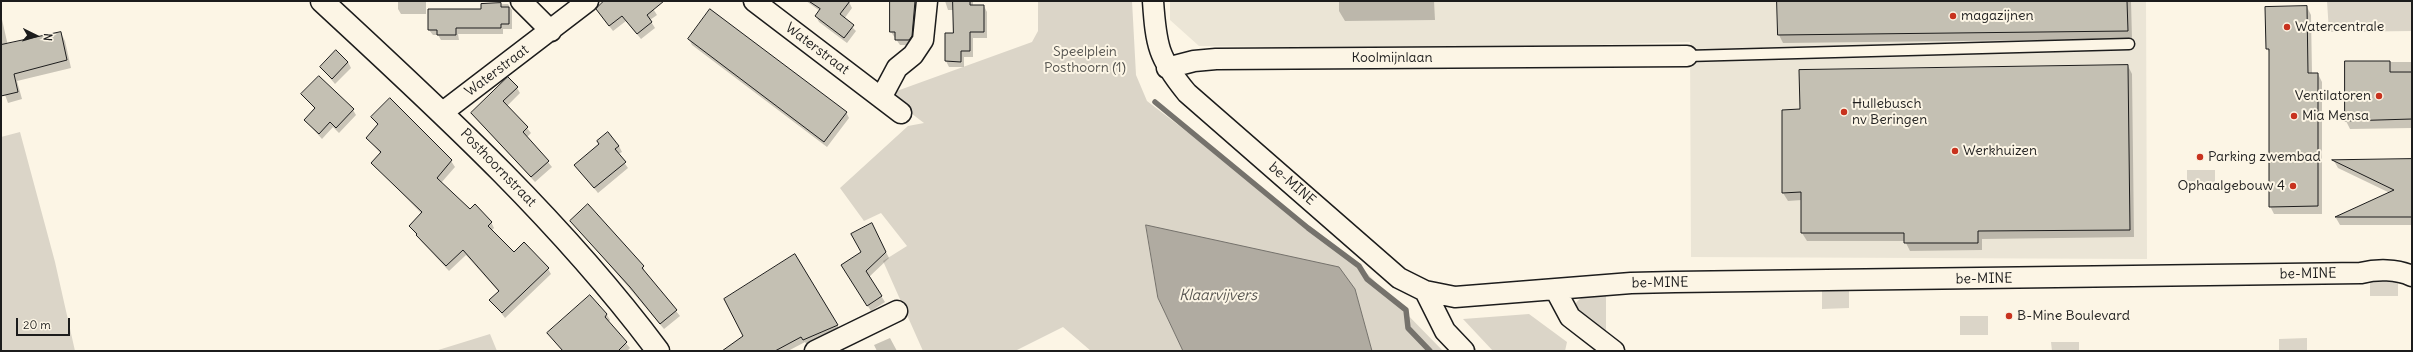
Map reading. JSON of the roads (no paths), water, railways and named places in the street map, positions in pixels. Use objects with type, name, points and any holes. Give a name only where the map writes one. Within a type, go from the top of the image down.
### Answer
[{"type":"street","name":"Posthoornstraat","points":[[322,1],[443,112],[543,214],[610,290],[658,351]]},
{"type":"street","points":[[521,1],[551,31]]},
{"type":"street","name":"Waterstraat","points":[[443,112],[551,31],[588,1]]},
{"type":"street","name":"Waterstraat","points":[[754,1],[901,113]]},
{"type":"street","points":[[881,98],[897,68],[913,55],[923,40],[927,1]]},
{"type":"street","points":[[1154,1],[1157,45],[1167,68]]},
{"type":"street","name":"Koolmijnlaan","points":[[1167,68],[1194,61],[1216,59],[1687,56]]},
{"type":"street","name":"be-MINE","points":[[1167,68],[1187,93],[1399,278],[1424,291],[1455,297],[1675,282],[2361,273],[2392,271],[2412,276]]},
{"type":"street","points":[[1555,289],[1570,317],[1614,351]]},
{"type":"street","points":[[1424,291],[1445,331],[1464,351]]},
{"type":"street","points":[[815,351],[896,311]]},
{"type":"lane","points":[[1687,56],[2129,44]]},
{"type":"water","name":"Klaarvijvers","points":[[1146,225],[1339,267],[1355,289],[1372,351],[1183,351],[1158,298]]},
{"type":"waterway","points":[[1155,102],[1308,228],[1359,266],[1367,279],[1406,310],[1408,328],[1430,351]]},
{"type":"place","name":"magazijnen","points":[[1953,16]]},
{"type":"place","name":"Watercentrale","points":[[2287,27]]},
{"type":"place","name":"Ventilatoren","points":[[2379,96]]},
{"type":"place","name":"Hullebusch nv Beringen","points":[[1844,112]]},
{"type":"place","name":"Mia Mensa","points":[[2294,116]]},
{"type":"place","name":"Werkhuizen","points":[[1955,151]]},
{"type":"place","name":"Parking zwembad","points":[[2200,157]]},
{"type":"place","name":"Ophaalgebouw 4","points":[[2293,186]]},
{"type":"place","name":"B-Mine Boulevard","points":[[2009,316]]},
{"type":"park label","name":"Speelplein Posthoorn (1)","points":[[1085,60]]}]
